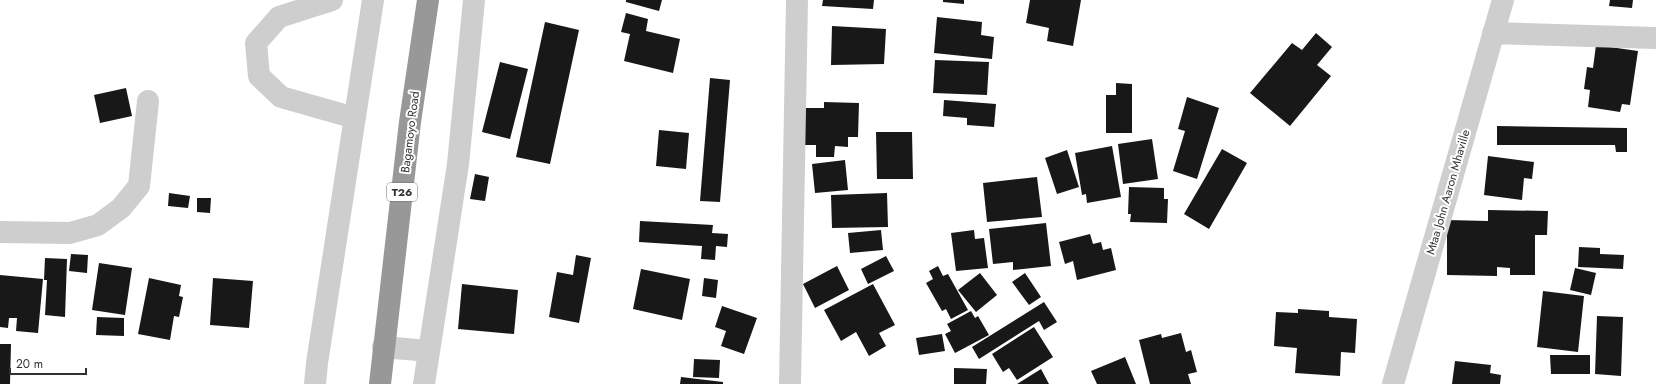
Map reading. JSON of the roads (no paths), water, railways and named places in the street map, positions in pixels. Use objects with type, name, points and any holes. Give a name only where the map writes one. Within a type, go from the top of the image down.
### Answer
[{"type":"highway","name":"Bagamoyo Road","points":[[380,384],[383,347],[410,122],[428,0]]},
{"type":"street","points":[[332,0],[279,17],[256,43],[259,76],[281,97],[355,118]]},
{"type":"street","points":[[315,384],[318,355],[373,0]]},
{"type":"street","points":[[424,384],[458,164],[474,0]]},
{"type":"street","points":[[790,384],[797,0]]},
{"type":"street","name":"Mtaa John Aaron Mhaville","points":[[1393,384],[1503,0]]},
{"type":"street","points":[[1493,33],[1656,38]]},
{"type":"street","points":[[0,232],[70,233],[98,225],[121,208],[138,186],[148,101]]},
{"type":"street","points":[[383,347],[429,351]]}]
